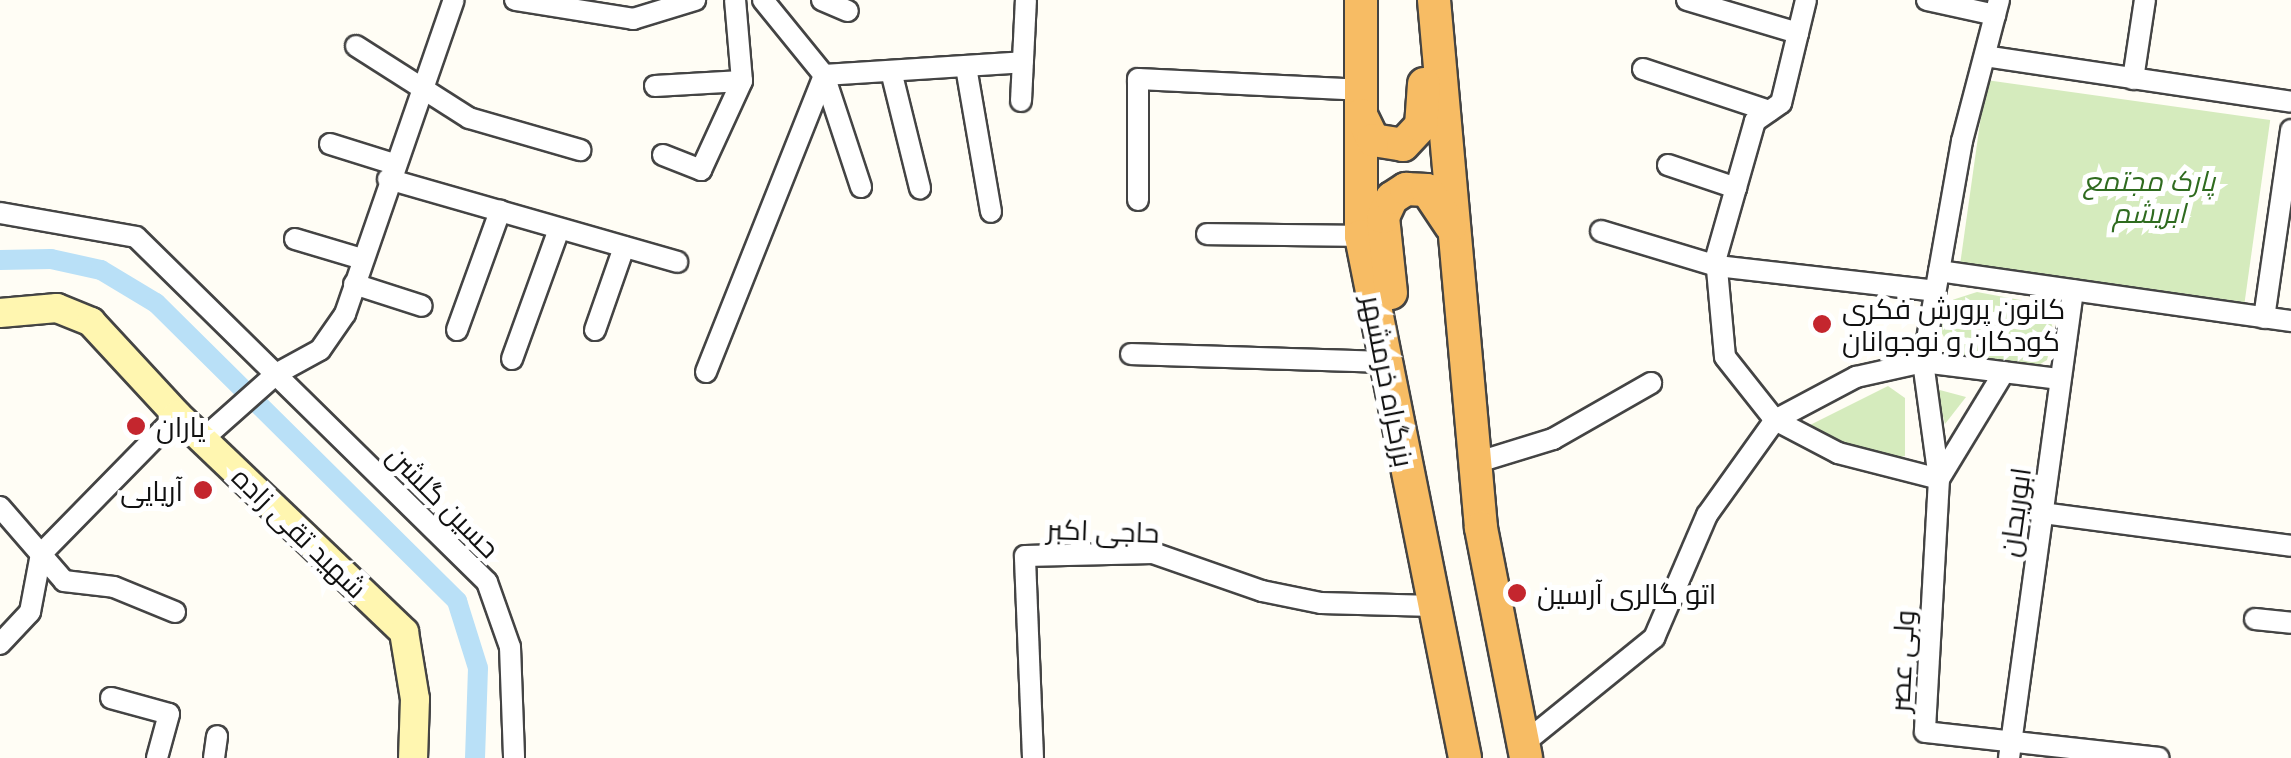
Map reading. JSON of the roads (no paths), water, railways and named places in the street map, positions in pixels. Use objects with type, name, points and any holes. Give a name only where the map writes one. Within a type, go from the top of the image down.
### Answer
[{"type":"highway","name":"بزرگراه خرمشهر","points":[[1362,0],[1361,236],[1464,758]]},
{"type":"highway","points":[[1360,100],[1366,132],[1382,146],[1403,145],[1419,131],[1431,0]]},
{"type":"highway","points":[[1431,0],[1485,553],[1524,751]]},
{"type":"highway","points":[[1413,502],[1386,206],[1406,189],[1427,190],[1442,206],[1454,235]]},
{"type":"main road","name":"شهید تقی زاده","points":[[0,313],[78,312],[178,415],[404,632],[415,699],[414,758]]},
{"type":"street","points":[[204,438],[276,374],[320,350],[345,314],[391,172],[454,0]]},
{"type":"street","points":[[516,0],[564,3],[634,19],[685,2]]},
{"type":"street","points":[[664,154],[701,170],[742,81],[735,0]]},
{"type":"street","points":[[764,0],[824,74],[861,187]]},
{"type":"street","points":[[822,0],[848,11]]},
{"type":"street","points":[[1021,101],[1026,0]]},
{"type":"street","points":[[1688,0],[1798,33]]},
{"type":"street","points":[[1806,0],[1781,103],[1755,121],[1717,266],[1726,357],[1775,420],[1838,454],[1939,479]]},
{"type":"street","points":[[1927,0],[1997,8],[1923,362],[1939,479]]},
{"type":"street","points":[[2133,79],[2144,0]]},
{"type":"street","points":[[356,46],[468,118],[580,150]]},
{"type":"street","points":[[1985,56],[2291,102]]},
{"type":"street","points":[[824,74],[1023,62]]},
{"type":"street","points":[[966,66],[991,212]]},
{"type":"street","points":[[1643,69],[1769,112]]},
{"type":"street","points":[[891,71],[920,188]]},
{"type":"street","points":[[706,372],[824,74]]},
{"type":"street","points":[[1138,200],[1138,80],[1360,100]]},
{"type":"street","points":[[655,86],[742,81]]},
{"type":"street","points":[[2264,318],[2291,130]]},
{"type":"street","points":[[330,144],[391,172],[500,211],[677,262]]},
{"type":"street","points":[[1668,166],[1736,188]]},
{"type":"street","points":[[456,330],[500,211]]},
{"type":"street","name":"حسین گلشن","points":[[0,213],[136,238],[487,582],[510,647],[514,758]]},
{"type":"street","points":[[512,359],[559,229]]},
{"type":"street","points":[[1601,231],[1717,266],[2073,290],[2291,322]]},
{"type":"street","points":[[1207,234],[1361,236]]},
{"type":"street","points":[[295,238],[362,259]]},
{"type":"street","points":[[594,330],[624,247]]},
{"type":"street","points":[[354,284],[422,306]]},
{"type":"street","name":"ابوریحان","points":[[2009,749],[2073,290]]},
{"type":"street","points":[[1132,354],[1386,362]]},
{"type":"street","points":[[1524,751],[1654,638],[1707,516],[1775,420],[1856,377],[1923,362],[2060,380]]},
{"type":"street","points":[[1939,479],[2004,372]]},
{"type":"street","points":[[1475,464],[1554,439],[1651,383]]},
{"type":"street","points":[[0,644],[30,612],[41,554],[178,415]]},
{"type":"street","name":"ولی عصر","points":[[1939,479],[1925,732],[2009,749],[2159,758]]},
{"type":"street","points":[[0,507],[64,581],[114,587],[175,612]]},
{"type":"street","points":[[2042,513],[2291,546]]},
{"type":"street","name":"حاجی اکبر","points":[[1033,758],[1025,556],[1153,554],[1306,600],[1434,606]]},
{"type":"street","points":[[2255,619],[2291,623]]},
{"type":"street","points":[[111,698],[170,714],[156,758]]},
{"type":"street","points":[[214,758],[217,736]]},
{"type":"waterway","points":[[0,260],[51,259],[101,270],[156,303],[457,601],[478,668],[475,758]]},
{"type":"place","name":"کانون پرورش فکری کودکان و نوجوانان","points":[[1822,324]]},
{"type":"place","name":"یاران","points":[[136,426]]},
{"type":"place","name":"آریایی","points":[[203,490]]},
{"type":"place","name":"اتو گالری آرسین","points":[[1517,593]]},
{"type":"park label","name":"پارک مجتمع ابریشم","points":[[2149,196]]}]
